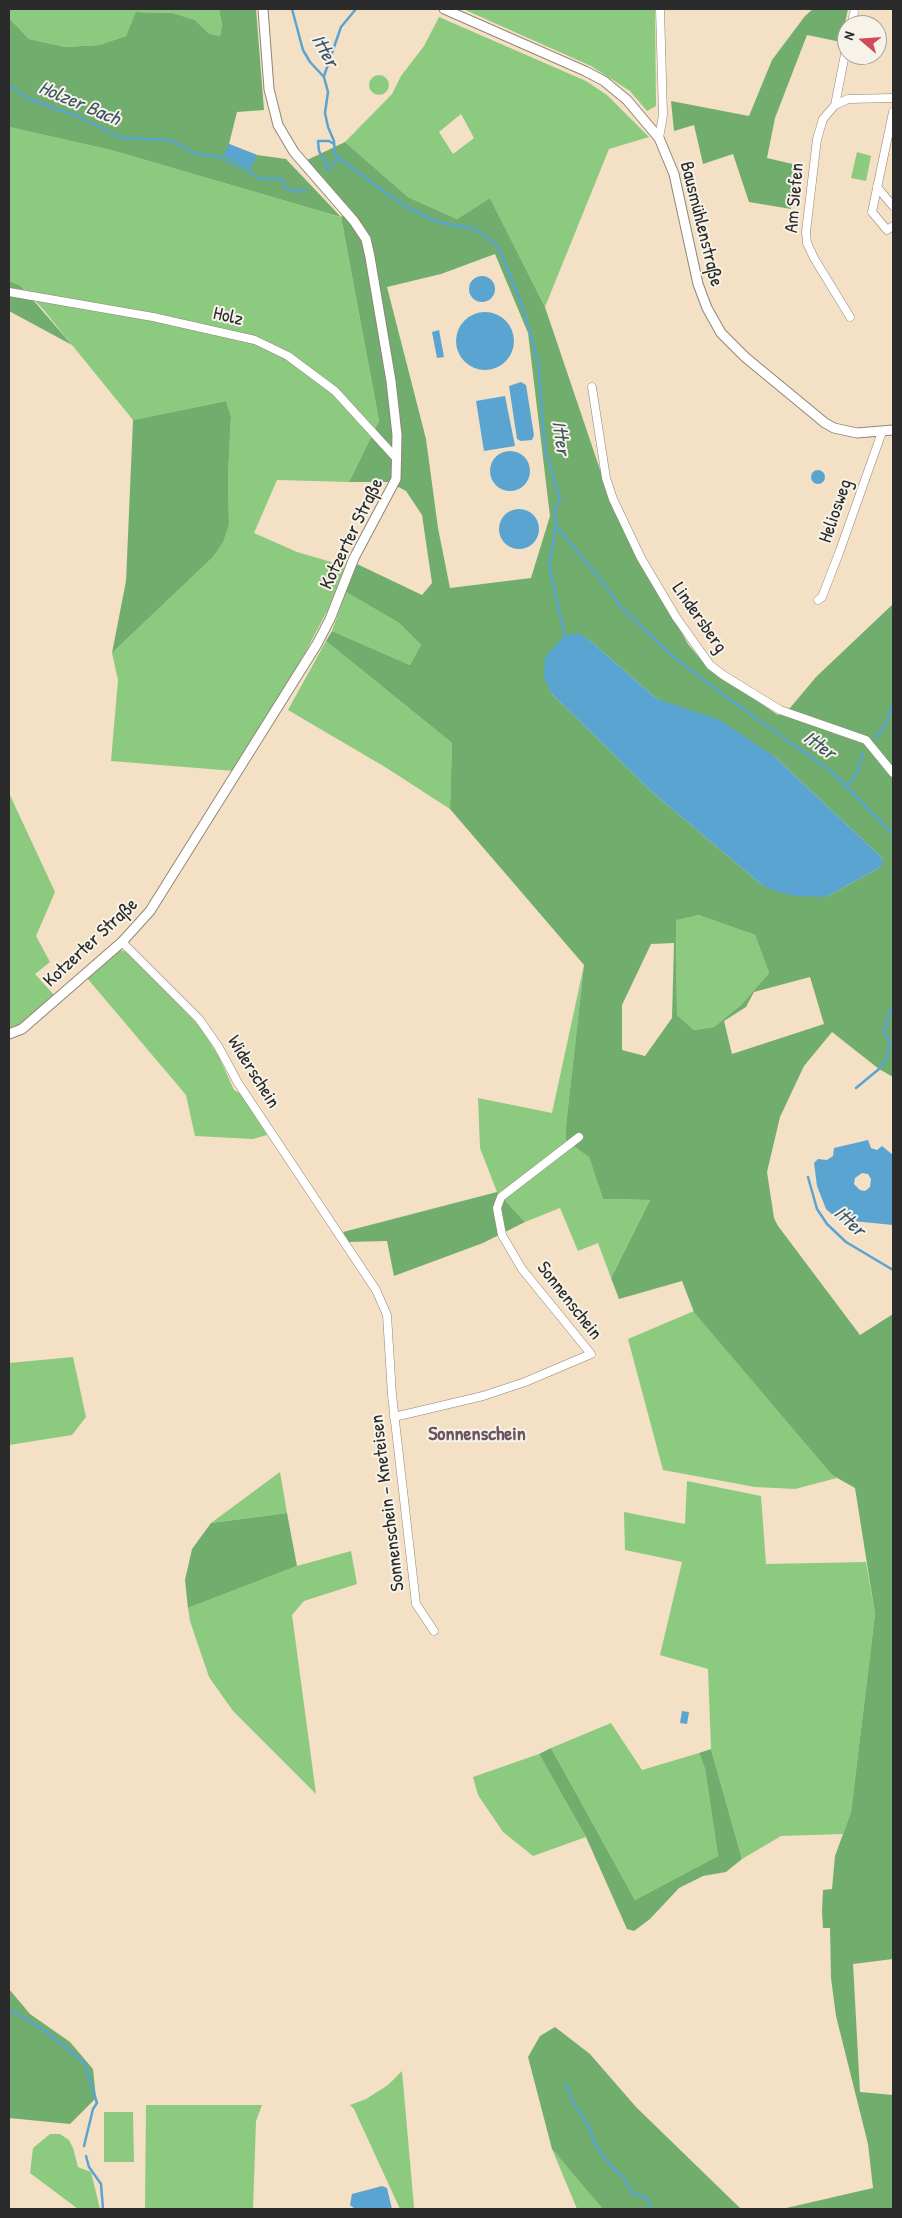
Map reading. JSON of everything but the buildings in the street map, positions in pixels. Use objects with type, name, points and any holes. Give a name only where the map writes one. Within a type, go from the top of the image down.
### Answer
[{"type":"street","name":"Kotzerter Straße","points":[[9,1034],[22,1028],[122,942],[150,911],[317,644],[330,619],[354,558],[395,483],[397,459],[396,429],[388,363],[366,240],[354,221],[294,152],[278,124],[270,89],[263,9]]},
{"type":"street","name":"Bausmühlenstraße","points":[[444,9],[584,71],[604,81],[628,100],[659,138],[674,174],[698,284],[707,308],[721,333],[745,357],[825,423],[834,428],[857,433],[893,430]]},
{"type":"street","points":[[659,138],[663,115],[660,9]]},
{"type":"street","name":"Am Siefen","points":[[843,65],[835,105],[823,119],[817,139],[806,232],[807,243],[814,258],[850,318]]},
{"type":"street","points":[[835,105],[848,99],[893,98]]},
{"type":"street","points":[[893,112],[872,212],[887,230],[893,226]]},
{"type":"street","points":[[877,187],[893,206]]},
{"type":"street","name":"Holz","points":[[9,292],[153,317],[255,340],[288,356],[335,391],[397,459]]},
{"type":"street","name":"Lindersberg","points":[[592,387],[606,478],[613,499],[641,558],[676,617],[710,665],[723,675],[788,714],[866,740],[893,773]]},
{"type":"street","name":"Heliosweg","points":[[818,600],[822,597],[839,553],[882,432]]},
{"type":"street","name":"Widerschein","points":[[122,942],[199,1019],[218,1046],[238,1083],[376,1290],[387,1315],[392,1395]]},
{"type":"street","name":"Sonnenschein","points":[[394,1417],[483,1396],[525,1382],[591,1354],[522,1269],[502,1235],[496,1208],[500,1197],[579,1137]]},
{"type":"street","name":"Sonnenschein – Kneteisen","points":[[392,1395],[416,1604],[434,1631]]},
{"type":"green space","points":[[9,9],[219,9],[222,25],[220,36],[209,35],[195,20],[173,13],[137,12],[126,36],[99,45],[65,47],[29,39],[9,18]]},
{"type":"green space","points":[[219,9],[256,9],[264,110],[237,112],[229,144],[257,155],[286,159],[341,217],[111,150],[9,127],[9,18],[29,39],[65,47],[99,45],[126,36],[136,12],[173,13],[195,20],[209,34],[220,36],[222,25]]},
{"type":"green space","points":[[463,9],[655,9],[656,106],[647,111],[630,91],[591,66]]},
{"type":"green space","points":[[813,9],[848,9],[847,15],[837,15],[837,41],[807,35],[775,118],[767,158],[797,165],[791,209],[749,202],[733,154],[703,164],[694,125],[674,131],[671,101],[749,116],[772,60],[805,16]]},
{"type":"green space","points":[[439,17],[586,81],[607,95],[649,137],[609,149],[545,307],[490,198],[457,219],[408,197],[345,142],[392,94],[401,76],[424,46]],"holes":[[[461,114],[474,138],[453,154],[439,132]]]},
{"type":"green space","points":[[375,75],[383,75],[389,81],[389,89],[383,95],[375,95],[369,89],[369,81]]},
{"type":"green space","points":[[9,127],[111,150],[341,217],[379,421],[349,482],[277,480],[254,533],[297,552],[345,566],[328,609],[305,653],[234,771],[111,761],[118,680],[112,653],[212,558],[229,524],[228,477],[231,416],[226,401],[133,420],[42,308],[21,286],[9,281]]},
{"type":"green space","points":[[345,142],[408,197],[457,219],[490,198],[545,307],[614,511],[688,644],[708,668],[778,715],[790,708],[816,677],[893,604],[893,1077],[879,1069],[832,1032],[804,1066],[780,1117],[767,1172],[774,1218],[778,1226],[860,1335],[893,1314],[893,1959],[853,1964],[860,2092],[893,2095],[893,2209],[782,2209],[873,2188],[868,2144],[836,2016],[831,1978],[830,1928],[823,1928],[822,1912],[823,1890],[832,1889],[835,1856],[851,1812],[875,1614],[855,1488],[832,1475],[694,1312],[682,1281],[619,1299],[611,1278],[650,1200],[603,1199],[589,1157],[566,1140],[566,1125],[584,965],[450,809],[452,743],[326,641],[332,631],[410,665],[421,645],[399,623],[346,592],[357,564],[422,595],[432,583],[422,515],[406,491],[389,482],[349,482],[379,421],[341,217],[351,210],[307,160]],"holes":[[[495,254],[528,333],[550,516],[531,578],[450,588],[438,528],[426,439],[387,287],[441,274]],[[588,639],[657,699],[775,757],[881,857],[882,864],[879,868],[826,897],[762,885],[652,792],[551,693]],[[699,915],[755,935],[769,973],[741,1005],[714,1027],[694,1030],[677,1015],[676,920]],[[674,943],[672,1018],[645,1056],[622,1050],[622,1005],[651,944]],[[810,977],[824,1024],[732,1054],[724,1021],[746,1007],[754,992]]]},
{"type":"green space","points":[[857,152],[871,156],[866,181],[851,178]]},
{"type":"green space","points":[[9,281],[21,286],[72,345],[9,311]]},
{"type":"green space","points":[[226,401],[231,416],[228,477],[229,524],[223,542],[212,558],[112,653],[126,581],[133,420]]},
{"type":"green space","points":[[346,592],[399,623],[421,645],[410,665],[332,631]]},
{"type":"green space","points":[[326,641],[452,743],[450,809],[385,767],[288,710]]},
{"type":"green space","points":[[9,793],[55,892],[36,936],[50,962],[35,974],[54,995],[24,1022],[9,1031]]},
{"type":"green space","points":[[700,915],[755,935],[769,973],[741,1005],[714,1027],[694,1030],[677,1015],[676,919]]},
{"type":"green space","points":[[118,949],[129,953],[200,1027],[219,1057],[234,1090],[241,1094],[267,1135],[253,1139],[195,1136],[186,1095],[87,978]]},
{"type":"green space","points":[[584,965],[566,1125],[589,1157],[603,1199],[650,1200],[611,1278],[598,1243],[578,1251],[560,1208],[525,1222],[497,1192],[480,1148],[478,1098],[552,1113]]},
{"type":"green space","points":[[497,1192],[525,1222],[483,1243],[394,1276],[387,1241],[348,1242],[343,1232]]},
{"type":"green space","points":[[694,1311],[832,1475],[837,1478],[795,1489],[755,1487],[663,1470],[628,1339]]},
{"type":"green space","points":[[73,1357],[86,1417],[72,1435],[9,1445],[9,1363]]},
{"type":"green space","points":[[280,1472],[287,1513],[211,1523]]},
{"type":"green space","points":[[687,1481],[761,1496],[766,1564],[866,1562],[875,1614],[851,1812],[843,1834],[781,1836],[742,1859],[711,1749],[708,1669],[660,1655],[682,1562],[625,1550],[624,1512],[685,1524]]},
{"type":"green space","points":[[287,1513],[297,1566],[188,1608],[185,1580],[192,1549],[211,1523]]},
{"type":"green space","points":[[351,1551],[357,1584],[304,1601],[292,1615],[316,1794],[233,1711],[209,1677],[190,1621],[188,1608],[297,1566]]},
{"type":"green space","points":[[611,1723],[642,1770],[699,1753],[705,1769],[718,1856],[635,1900],[551,1748]]},
{"type":"green space","points":[[551,1748],[635,1900],[718,1856],[705,1769],[699,1753],[711,1749],[742,1859],[726,1872],[703,1876],[679,1888],[650,1919],[634,1931],[627,1929],[586,1837],[539,1754]]},
{"type":"green space","points":[[539,1754],[586,1837],[533,1856],[503,1832],[478,1795],[473,1777]]},
{"type":"green space","points":[[9,1989],[30,2014],[70,2042],[93,2069],[96,2098],[70,2124],[9,2118]]},
{"type":"green space","points":[[555,2027],[590,2054],[636,2107],[741,2209],[603,2209],[552,2149],[528,2057],[540,2036]]},
{"type":"green space","points":[[402,2071],[413,2209],[400,2209],[354,2109],[350,2105],[366,2099],[388,2085]]},
{"type":"green space","points":[[146,2105],[262,2105],[256,2121],[253,2209],[145,2209]]},
{"type":"green space","points":[[104,2112],[133,2112],[134,2162],[104,2162]]},
{"type":"green space","points":[[50,2134],[60,2134],[69,2140],[78,2167],[91,2172],[100,2209],[78,2209],[30,2173],[33,2148]]},
{"type":"green space","points":[[552,2149],[587,2189],[603,2209],[577,2209]]},
{"type":"water","points":[[229,144],[257,155],[250,170],[223,155]]},
{"type":"water","points":[[482,276],[491,280],[495,289],[491,298],[482,302],[473,298],[469,289],[473,280]]},
{"type":"water","points":[[479,312],[491,312],[501,316],[510,325],[514,347],[506,362],[491,370],[479,370],[469,366],[460,357],[456,347],[456,335],[460,325],[469,316]]},
{"type":"water","points":[[439,330],[444,357],[437,358],[432,332]]},
{"type":"water","points":[[521,382],[526,385],[534,435],[532,440],[521,441],[517,439],[509,386]]},
{"type":"water","points":[[505,396],[515,446],[484,451],[476,401]]},
{"type":"water","points":[[514,451],[521,454],[527,460],[530,471],[529,479],[521,488],[514,491],[506,491],[499,488],[491,479],[490,467],[493,460],[502,452]]},
{"type":"water","points":[[818,470],[823,472],[825,477],[823,482],[818,484],[813,482],[811,477],[813,472]]},
{"type":"water","points":[[523,509],[530,512],[536,518],[539,529],[538,537],[530,546],[523,549],[515,549],[508,546],[500,537],[499,525],[502,518],[511,510]]},
{"type":"water","points":[[578,633],[588,639],[657,699],[720,720],[775,757],[881,857],[883,864],[826,897],[795,896],[775,891],[762,885],[652,792],[551,693],[544,677],[545,657],[564,636]]},
{"type":"water","points":[[868,1140],[871,1148],[877,1150],[882,1146],[893,1155],[893,1225],[843,1220],[836,1218],[826,1209],[817,1186],[814,1163],[818,1159],[827,1160],[833,1156],[834,1148]],"holes":[[[862,1173],[868,1174],[871,1179],[870,1187],[865,1191],[860,1190],[854,1184],[855,1178]]]},
{"type":"water","points":[[682,1711],[689,1712],[687,1724],[680,1723]]},
{"type":"water","points":[[382,2186],[387,2188],[392,2209],[355,2209],[350,2205],[352,2194]]},
{"type":"waterway","name":"Itter","points":[[292,9],[303,50],[310,62],[324,77],[328,92],[325,113],[334,141],[335,155],[390,196],[411,209],[438,222],[475,229],[498,246],[523,308],[538,361],[545,449],[560,500],[555,509],[556,526],[602,581],[619,605],[670,654],[833,773],[893,834]]},
{"type":"waterway","points":[[324,76],[341,27],[356,9]]},
{"type":"waterway","name":"Holzer Bach","points":[[9,86],[31,100],[77,116],[122,138],[170,140],[197,154],[220,157],[262,179],[282,179],[285,188],[298,192],[306,189]]},
{"type":"waterway","points":[[327,170],[319,151],[318,141],[329,141],[334,144]]},
{"type":"waterway","name":"Holzer Bach","points":[[327,170],[338,160]]},
{"type":"waterway","points":[[556,526],[549,564],[565,637]]},
{"type":"waterway","points":[[875,739],[885,726],[893,704]]},
{"type":"waterway","points":[[846,786],[857,774],[863,753]]},
{"type":"waterway","name":"Itter","points":[[856,1088],[879,1069],[887,1058],[890,1041],[884,1033],[888,1016],[893,1007]]},
{"type":"waterway","name":"Itter","points":[[808,1177],[817,1209],[827,1224],[846,1242],[893,1270]]},
{"type":"waterway","points":[[9,2009],[44,2030],[84,2062],[97,2103],[93,2109],[84,2146]]},
{"type":"waterway","points":[[566,2084],[575,2106],[588,2124],[596,2146],[611,2166],[624,2178],[632,2193],[647,2198],[651,2209]]},
{"type":"waterway","points":[[86,2156],[89,2167],[101,2184],[103,2209]]},
{"type":"district","name":"Sonnenschein","points":[[477,1435]]}]
